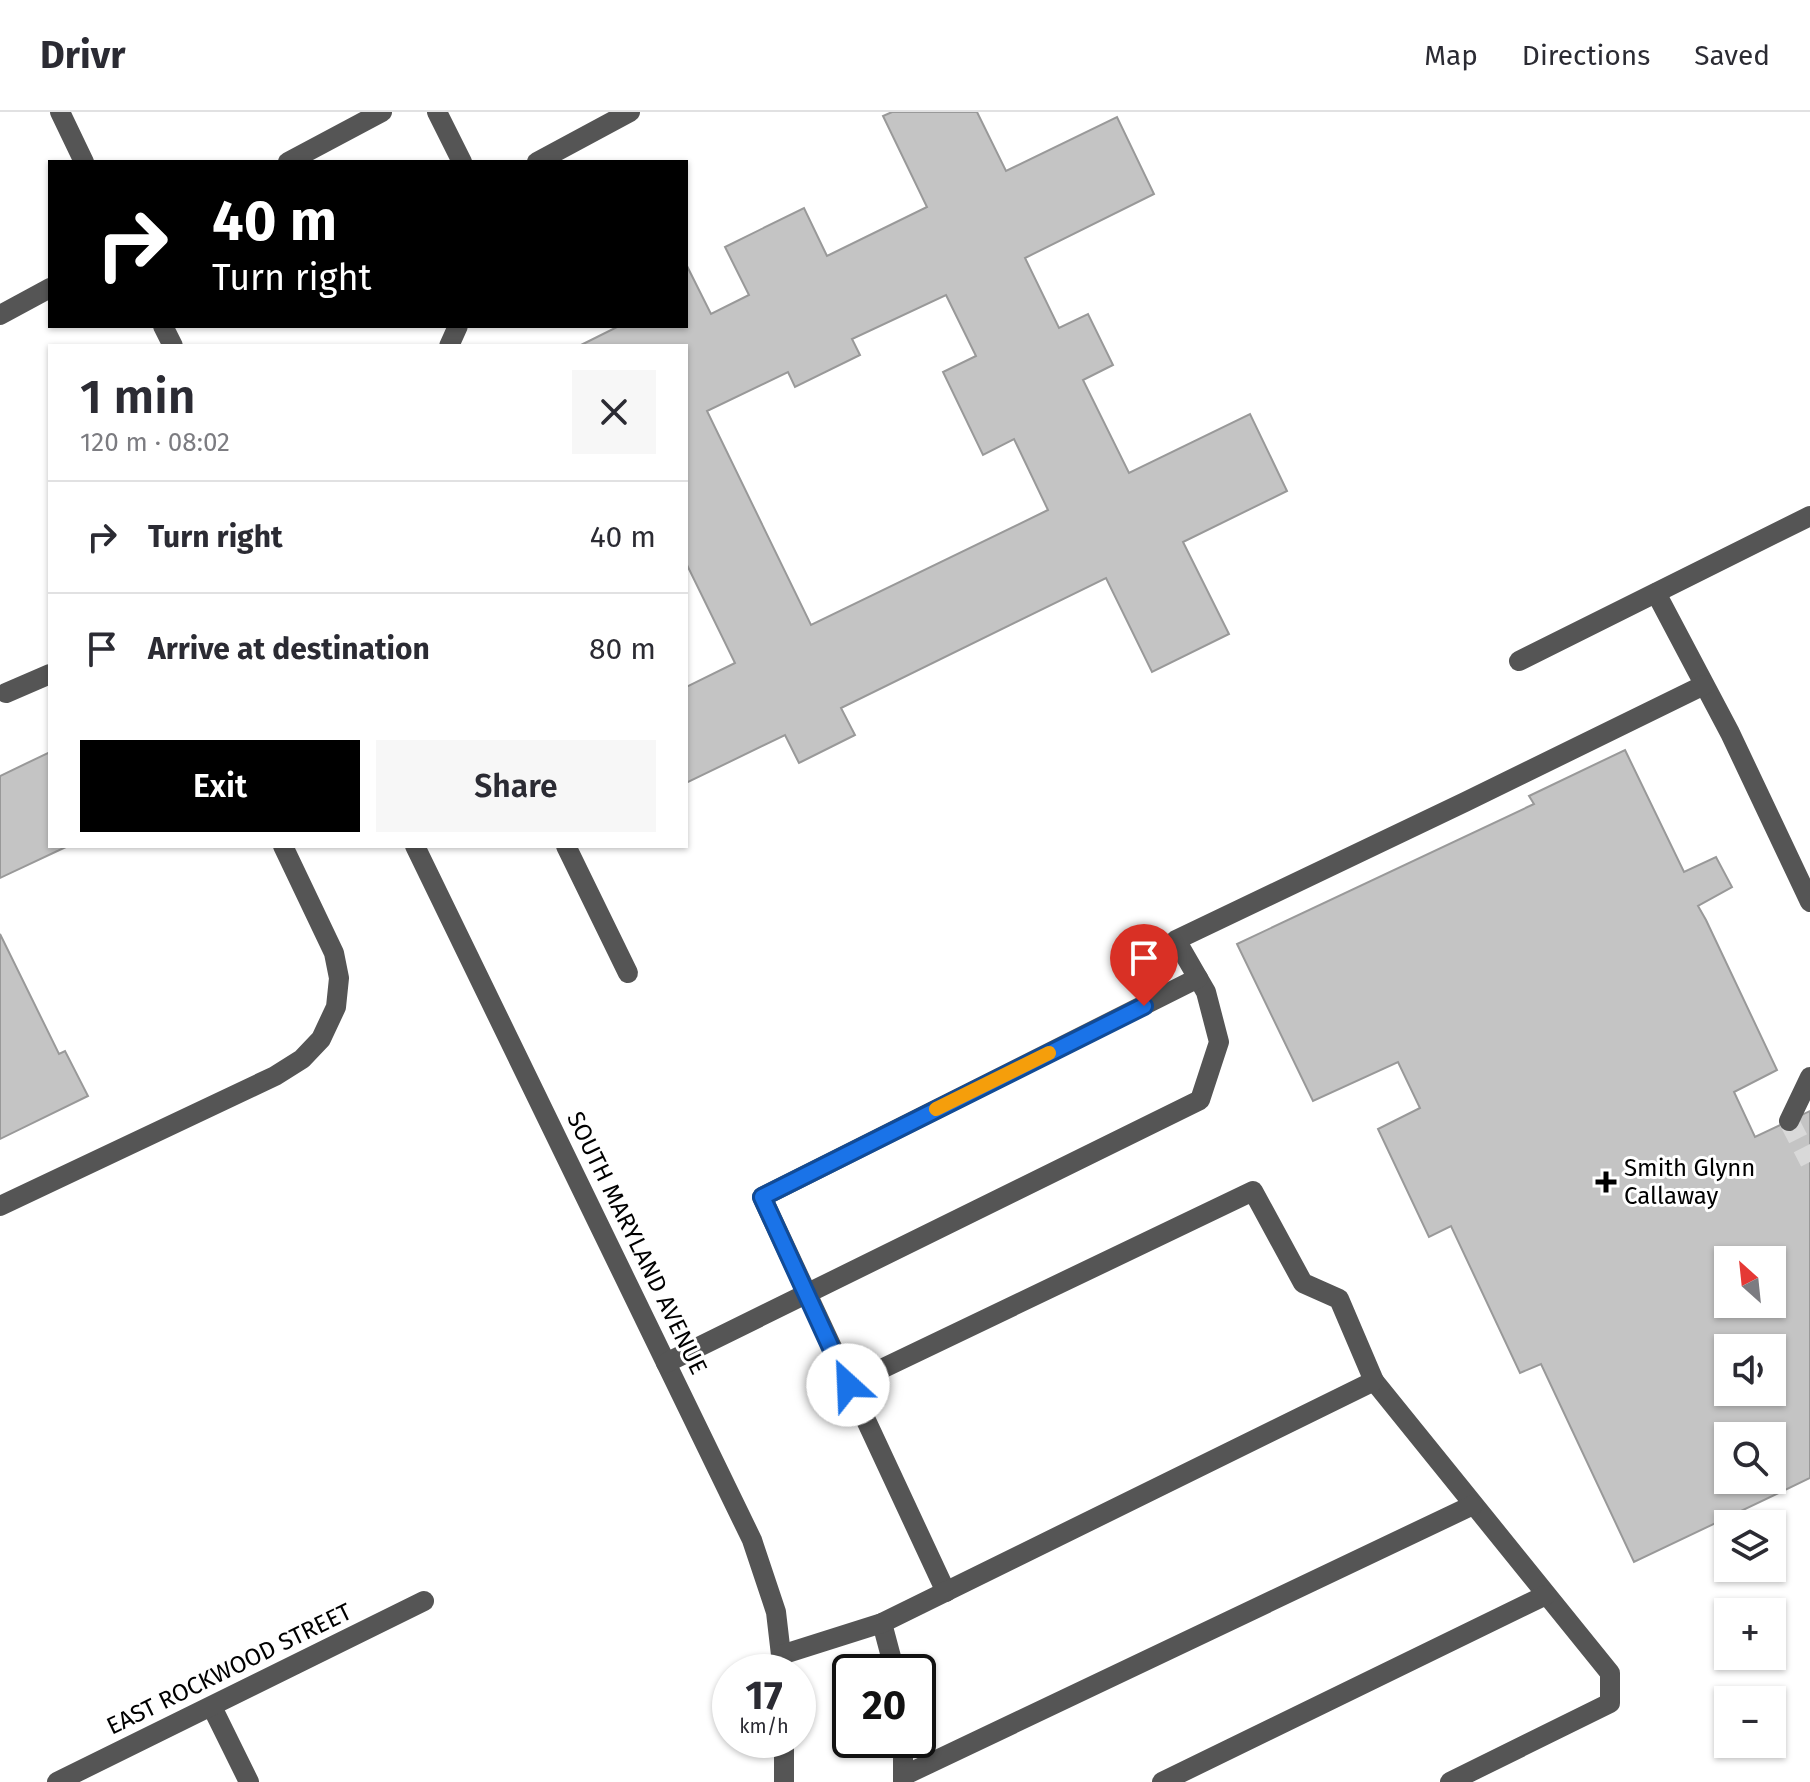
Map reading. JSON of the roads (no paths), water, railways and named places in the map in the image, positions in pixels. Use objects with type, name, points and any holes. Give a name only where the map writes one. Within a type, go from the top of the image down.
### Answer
[{"type":"street","points":[[60,112],[83,160]]},
{"type":"street","points":[[292,160],[382,112]]},
{"type":"street","points":[[437,112],[461,160]]},
{"type":"street","points":[[541,160],[630,112]]},
{"type":"street","points":[[0,315],[48,289]]},
{"type":"street","points":[[1519,661],[1810,516]]},
{"type":"street","points":[[1656,593],[1730,733],[1810,902]]},
{"type":"street","points":[[6,693],[48,675]]},
{"type":"street","points":[[666,1363],[1200,1100],[1219,1042],[1206,992],[1176,940],[1704,685]]},
{"type":"street","points":[[0,1206],[275,1076],[302,1059],[321,1039],[336,1007],[339,978],[334,953],[284,848]]},
{"type":"street","name":"SOUTH MARYLAND AVENUE","points":[[416,848],[752,1540],[776,1612],[781,1654]]},
{"type":"street","points":[[567,848],[628,973]]},
{"type":"street","points":[[946,1592],[762,1197],[1198,978]]},
{"type":"street","points":[[1789,1121],[1810,1077]]},
{"type":"street","points":[[848,1385],[1253,1191],[1303,1283],[1339,1299],[1374,1381],[1610,1673],[1610,1703],[1450,1782]]},
{"type":"street","points":[[806,1654],[882,1623],[1374,1381]]},
{"type":"street","points":[[903,1758],[903,1779],[1473,1505]]},
{"type":"street","points":[[1162,1782],[1546,1595]]},
{"type":"street","name":"EAST ROCKWOOD STREET","points":[[57,1782],[424,1601]]},
{"type":"street","points":[[882,1623],[890,1654]]},
{"type":"street","points":[[212,1707],[249,1782]]},
{"type":"street","points":[[784,1758],[784,1782]]},
{"type":"tunnel","points":[[1789,1121],[1810,1162]]},
{"type":"place","name":"Smith Glynn Callaway","points":[[1606,1182]]}]
